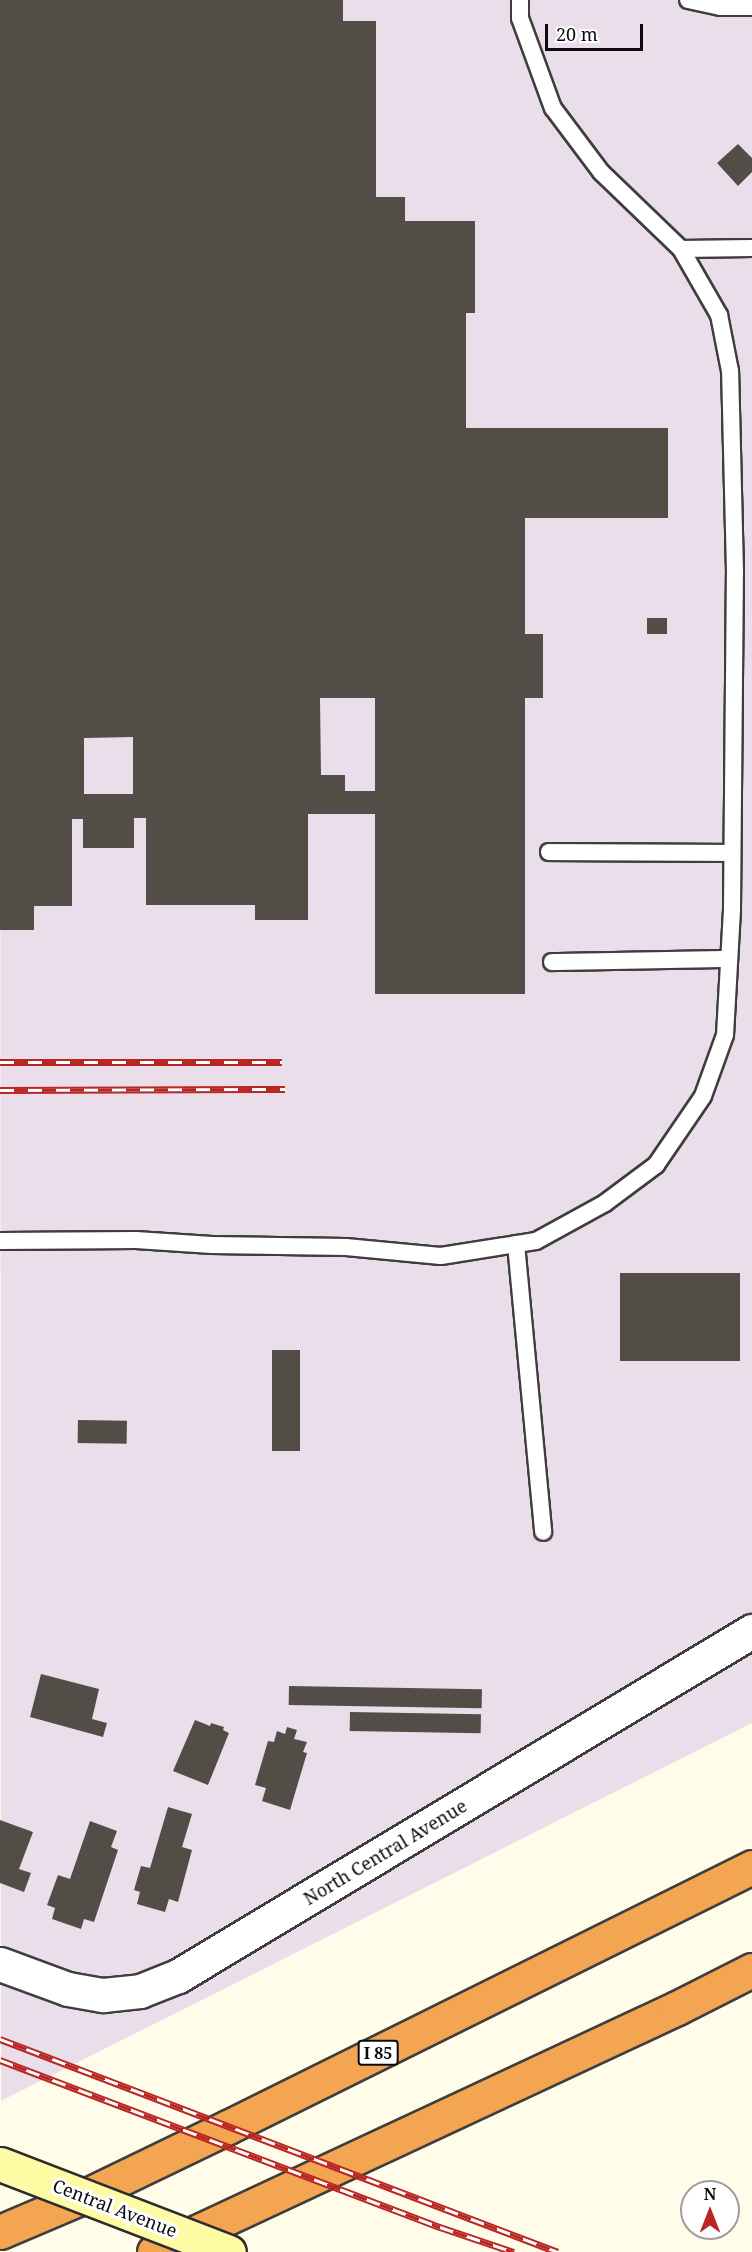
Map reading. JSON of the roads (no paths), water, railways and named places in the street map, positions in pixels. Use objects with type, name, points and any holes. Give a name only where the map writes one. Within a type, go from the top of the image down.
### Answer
[{"type":"highway","name":"I 85","points":[[0,2232],[85,2196],[218,2132],[752,1867]]},
{"type":"highway","points":[[154,2252],[677,2008],[752,1970]]},
{"type":"highway","points":[[677,2008],[752,1992]]},
{"type":"street","name":"North Central Avenue","points":[[0,1964],[68,1989],[104,1995],[140,1991],[178,1976],[752,1631]]},
{"type":"street","name":"Central Avenue","points":[[0,2164],[229,2252]]},
{"type":"lane","points":[[0,1241],[136,1240],[212,1245],[346,1248],[441,1256],[536,1240],[604,1203],[656,1165],[703,1096],[724,1035],[729,959],[735,573],[730,371],[719,315],[681,249],[601,172],[553,108],[520,18],[520,0]]},
{"type":"lane","points":[[688,0],[721,7],[752,7]]},
{"type":"lane","points":[[681,249],[752,248]]},
{"type":"lane","points":[[549,852],[732,853]]},
{"type":"lane","points":[[552,962],[729,959]]},
{"type":"lane","points":[[516,1244],[543,1532]]},
{"type":"railway","points":[[0,1062],[282,1062]]},
{"type":"railway","points":[[0,1090],[285,1089]]},
{"type":"railway","points":[[0,2039],[558,2252]]},
{"type":"railway","points":[[0,2060],[440,2227],[514,2252]]}]
